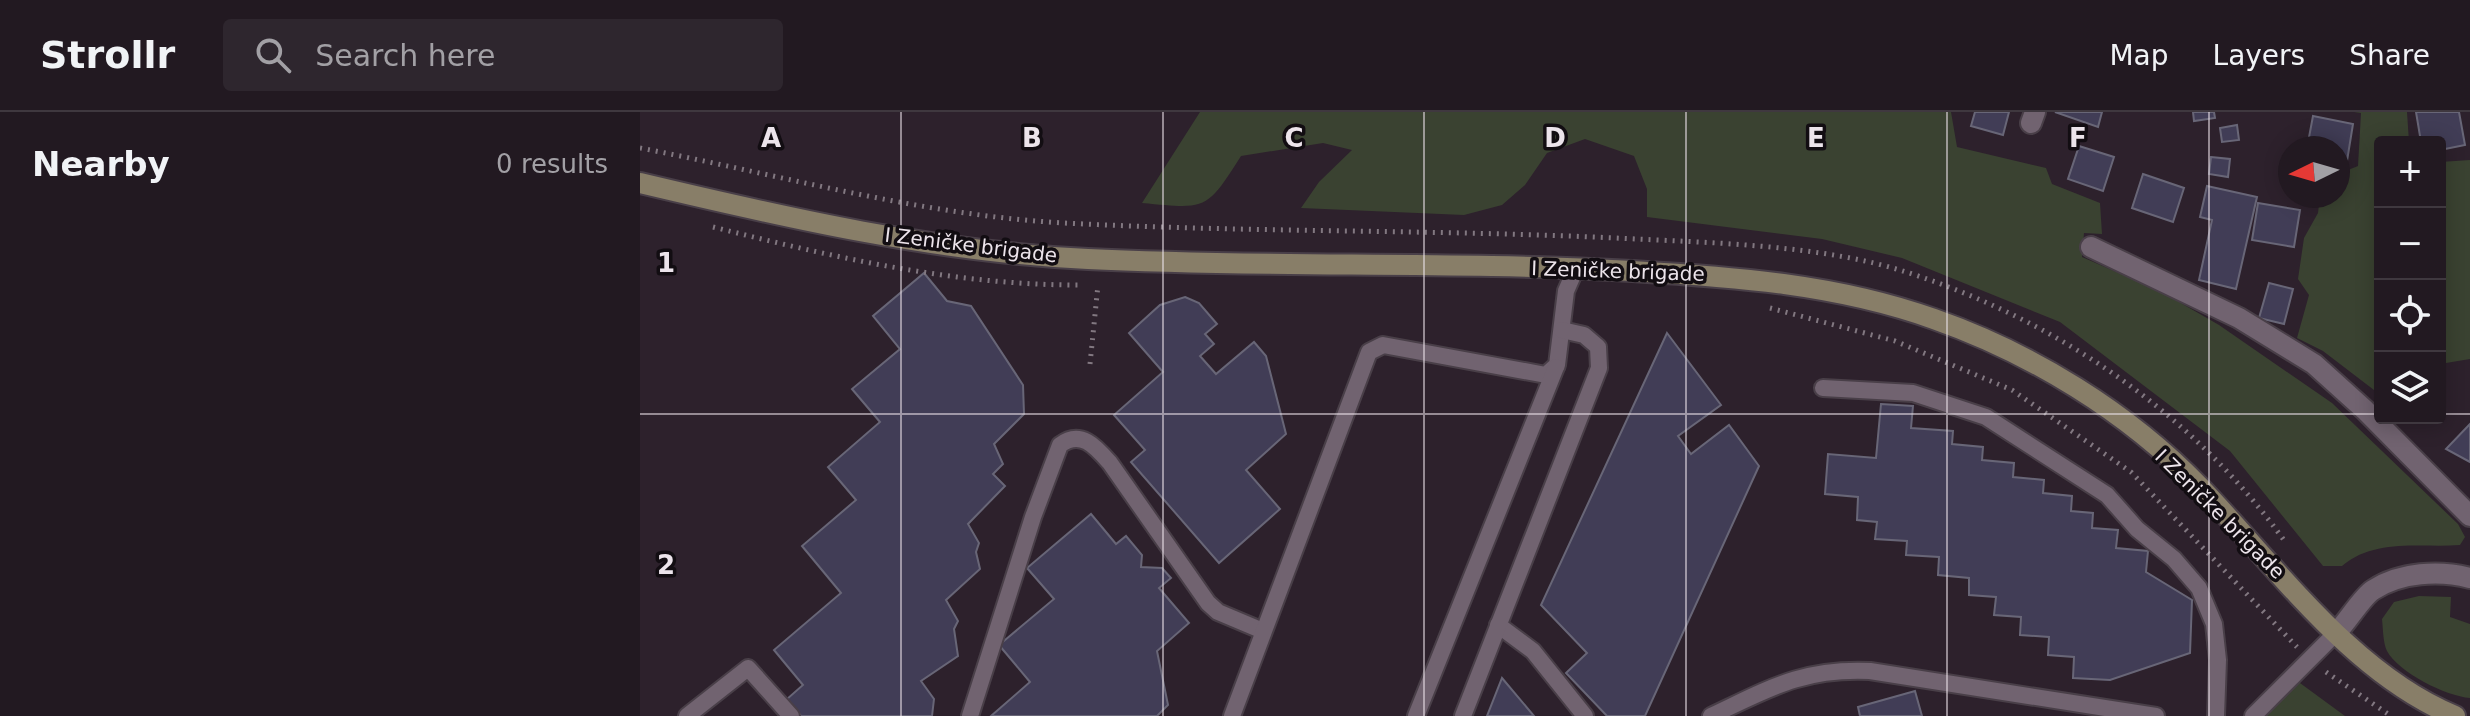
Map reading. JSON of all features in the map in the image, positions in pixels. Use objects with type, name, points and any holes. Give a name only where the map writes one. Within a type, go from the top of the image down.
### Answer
[{"type":"street","name":"I Zeničke brigade","points":[[640,183],[764,213],[936,245],[1085,259],[1576,268],[1723,275],[1799,285],[1882,302],[1978,334],[2079,391],[2137,432],[2195,482],[2337,632],[2384,676],[2429,705],[2455,716]]},
{"type":"street","points":[[2091,247],[2239,318],[2314,364],[2365,410],[2470,516]]},
{"type":"street","points":[[2337,632],[2371,591],[2400,577],[2470,578]]},
{"type":"lane","points":[[1416,716],[1557,365],[1566,291],[1576,268]]},
{"type":"lane","points":[[1463,716],[1599,368],[1598,347],[1584,335],[1562,330]]},
{"type":"lane","points":[[1232,716],[1369,352],[1383,345],[1546,375],[1557,365]]},
{"type":"lane","points":[[1823,388],[1913,393],[1986,417],[2107,495],[2137,529],[2174,559],[2199,588],[2214,624],[2218,660],[2216,716]]},
{"type":"lane","points":[[970,716],[1033,517],[1060,445],[1068,439],[1079,437],[1095,446],[1110,463],[1208,603],[1218,612],[1263,631]]},
{"type":"lane","points":[[1498,625],[1533,651],[1585,716]]},
{"type":"lane","points":[[2253,716],[2337,632]]},
{"type":"lane","points":[[687,716],[748,668],[791,716]]},
{"type":"lane","points":[[1711,716],[1787,681],[1830,669],[1870,671],[2156,716]]},
{"type":"path","points":[[640,148],[844,193],[976,216],[1062,223],[1555,235],[1686,242],[1807,252],[1903,270],[2001,309],[2063,341],[2120,378],[2195,439],[2229,472],[2255,500],[2295,555]]},
{"type":"path","points":[[1090,364],[1098,285]]},
{"type":"green space","points":[[1200,112],[1951,112],[1957,147],[2046,168],[2052,184],[2100,203],[2102,234],[2084,233],[2082,257],[2160,291],[2219,325],[2332,403],[2458,524],[2465,537],[2460,545],[2384,548],[2355,557],[2342,566],[2323,566],[2230,451],[2060,322],[1902,258],[1822,239],[1647,217],[1647,189],[1634,156],[1585,139],[1547,153],[1525,185],[1502,205],[1464,215],[1301,208],[1319,182],[1352,150],[1323,143],[1241,156],[1220,187],[1203,202],[1180,206],[1142,203]]},
{"type":"green space","points":[[2354,112],[2407,112],[2409,136],[2374,136],[2374,390],[2323,351],[2297,338],[2309,295],[2298,279],[2304,238],[2319,208],[2350,208],[2350,169],[2358,166],[2361,113]]},
{"type":"green space","points":[[2470,160],[2470,359],[2446,363],[2446,208],[2446,162]]},
{"type":"green space","points":[[2419,596],[2451,597],[2450,617],[2470,624],[2470,698],[2424,682],[2402,667],[2387,651],[2382,619],[2394,602]]},
{"type":"green space","points":[[2285,672],[2345,716],[2245,716]]},
{"type":"building","points":[[1975,112],[2009,112],[2003,135],[1971,126]]},
{"type":"building","points":[[2055,112],[2102,112],[2098,127]]},
{"type":"building","points":[[2193,112],[2214,112],[2215,118],[2194,121]]},
{"type":"building","points":[[2416,112],[2459,112],[2465,145],[2446,149],[2446,136],[2420,136]]},
{"type":"building","points":[[2313,116],[2353,124],[2350,142],[2350,136],[2309,136]]},
{"type":"building","points":[[2237,125],[2239,140],[2222,142],[2220,128]]},
{"type":"building","points":[[2079,146],[2114,157],[2103,191],[2068,179]]},
{"type":"building","points":[[2211,157],[2230,159],[2228,177],[2209,174]]},
{"type":"building","points":[[2143,174],[2184,188],[2173,222],[2132,208]]},
{"type":"building","points":[[2207,186],[2257,197],[2236,289],[2199,280],[2212,220],[2200,217]]},
{"type":"building","points":[[2258,203],[2300,210],[2294,247],[2252,240]]},
{"type":"building","points":[[924,273],[947,301],[971,306],[1023,385],[1024,414],[994,444],[1003,464],[993,474],[1005,486],[968,524],[979,543],[976,552],[980,569],[946,600],[958,621],[954,629],[958,656],[921,681],[934,699],[932,716],[801,716],[787,699],[803,685],[774,650],[841,593],[802,546],[856,500],[828,467],[880,422],[852,389],[900,349],[873,316]]},
{"type":"building","points":[[2269,283],[2293,289],[2284,324],[2259,318]]},
{"type":"building","points":[[1185,297],[1199,303],[1217,324],[1205,334],[1214,344],[1200,356],[1216,374],[1254,342],[1266,356],[1286,434],[1246,470],[1280,509],[1219,563],[1131,462],[1145,450],[1114,415],[1163,372],[1129,333],[1160,305]]},
{"type":"building","points":[[1667,333],[1721,405],[1678,436],[1691,454],[1729,425],[1759,466],[1645,716],[1607,716],[1566,673],[1587,653],[1541,605]]},
{"type":"building","points":[[1881,404],[1913,406],[1911,428],[1953,431],[1952,444],[1983,447],[1982,460],[2014,463],[2013,477],[2044,480],[2043,493],[2072,496],[2071,511],[2093,513],[2092,528],[2118,530],[2116,548],[2148,551],[2146,572],[2192,600],[2190,653],[2110,680],[2073,678],[2074,657],[2048,655],[2049,637],[2020,635],[2021,617],[1994,615],[1996,597],[1969,595],[1969,578],[1938,575],[1939,557],[1906,555],[1907,541],[1875,539],[1877,522],[1857,520],[1858,497],[1825,494],[1828,454],[1876,458]]},
{"type":"building","points":[[2470,424],[2470,462],[2446,449]]},
{"type":"building","points":[[1091,514],[1116,544],[1126,536],[1142,555],[1141,567],[1162,568],[1171,578],[1159,588],[1189,623],[1157,651],[1168,705],[1157,716],[991,716],[1030,682],[999,645],[1054,599],[1027,568]]},
{"type":"building","points":[[1502,678],[1534,716],[1487,716]]},
{"type":"building","points":[[1915,691],[1922,716],[1860,716],[1858,707]]}]
